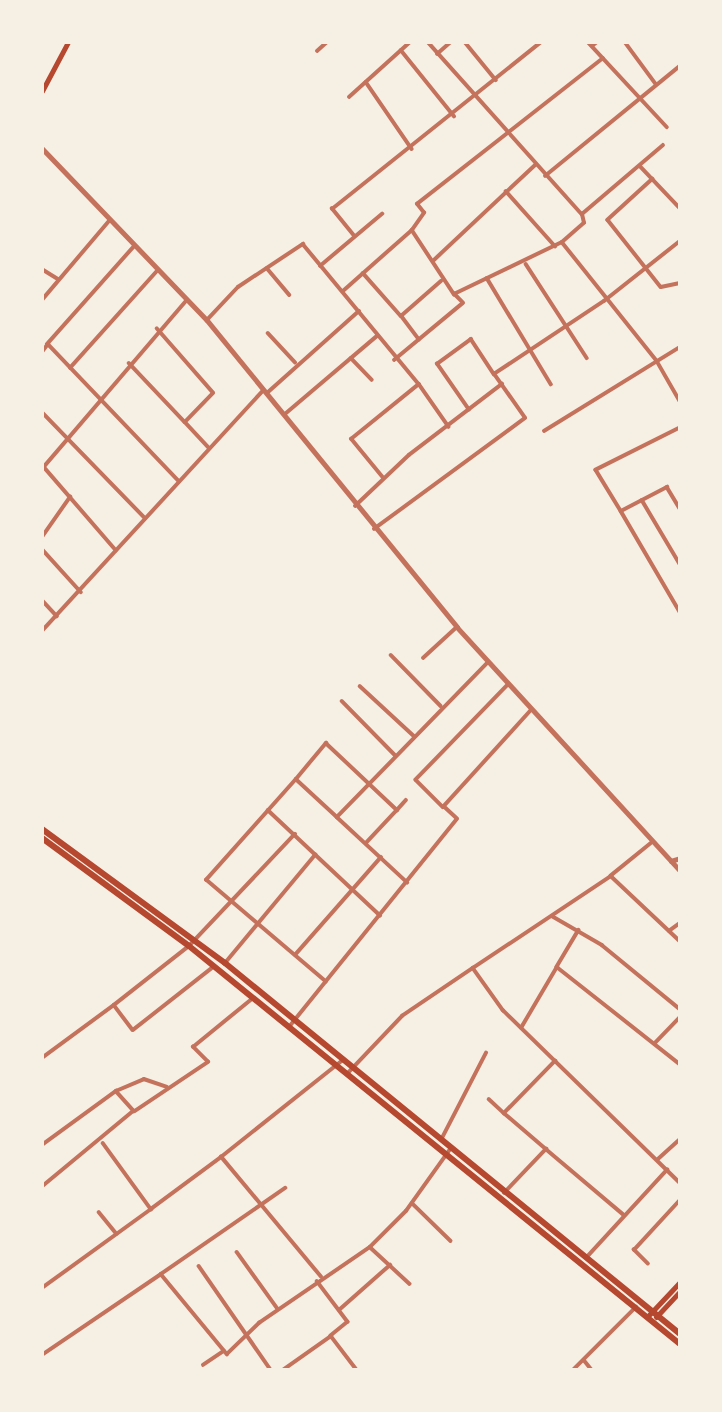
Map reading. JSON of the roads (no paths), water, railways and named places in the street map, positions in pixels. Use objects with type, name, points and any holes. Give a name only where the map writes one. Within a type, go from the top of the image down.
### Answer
[{"type":"highway","points":[[42,829],[225,962],[413,1116],[605,1279]]},
{"type":"highway","points":[[42,838],[189,946],[437,1148],[638,1305],[680,1334]]},
{"type":"highway","points":[[375,1097],[381,1090]]},
{"type":"highway","points":[[407,1123],[413,1116]]},
{"type":"highway","points":[[653,1316],[680,1344]]},
{"type":"main road","points":[[42,91],[68,42]]},
{"type":"main road","points":[[653,1316],[680,1282]]},
{"type":"main road","points":[[653,1316],[680,1291]]},
{"type":"street","points":[[317,51],[327,42]]},
{"type":"street","points":[[349,97],[410,42]]},
{"type":"street","points":[[428,42],[535,165],[582,214],[584,223],[562,242],[526,264],[454,293]]},
{"type":"street","points":[[437,54],[451,42]]},
{"type":"street","points":[[465,42],[496,80]]},
{"type":"street","points":[[354,236],[332,209],[454,116],[541,42]]},
{"type":"street","points":[[588,42],[667,127]]},
{"type":"street","points":[[592,46],[597,42]]},
{"type":"street","points":[[625,42],[656,84]]},
{"type":"street","points":[[401,50],[454,116]]},
{"type":"street","points":[[344,291],[412,230],[424,213],[417,204],[603,58]]},
{"type":"street","points":[[545,176],[680,66]]},
{"type":"street","points":[[366,82],[412,149]]},
{"type":"street","points":[[582,214],[663,145]]},
{"type":"street","points":[[42,148],[186,302],[207,320],[355,506],[457,627],[680,870]]},
{"type":"street","points":[[434,260],[535,165]]},
{"type":"street","points":[[640,166],[680,208]]},
{"type":"street","points":[[653,179],[608,220],[661,287],[680,283]]},
{"type":"street","points":[[506,191],[555,246]]},
{"type":"street","points":[[320,266],[382,214]]},
{"type":"street","points":[[42,300],[108,220]]},
{"type":"street","points":[[394,360],[463,303],[440,281],[434,260],[412,230]]},
{"type":"street","points":[[494,373],[564,324],[604,301],[645,265],[680,241]]},
{"type":"street","points":[[562,242],[604,301],[657,361],[680,401]]},
{"type":"street","points":[[207,320],[267,268],[303,244],[360,311],[394,360],[419,384],[449,427]]},
{"type":"street","points":[[42,352],[134,247]]},
{"type":"street","points":[[526,264],[587,358]]},
{"type":"street","points":[[267,268],[289,295]]},
{"type":"street","points":[[42,269],[58,279]]},
{"type":"street","points":[[70,368],[157,271]]},
{"type":"street","points":[[363,273],[419,340]]},
{"type":"street","points":[[487,278],[551,384]]},
{"type":"street","points":[[401,316],[440,281]]},
{"type":"street","points":[[116,550],[43,468],[157,329],[186,302]]},
{"type":"street","points":[[42,631],[81,592],[209,448],[296,362],[360,311]]},
{"type":"street","points":[[157,329],[213,393],[185,422]]},
{"type":"street","points":[[268,332],[296,362]]},
{"type":"street","points":[[283,416],[377,336]]},
{"type":"street","points":[[374,529],[525,418],[471,339],[436,364],[469,410]]},
{"type":"street","points":[[48,344],[102,396],[178,481]]},
{"type":"street","points":[[544,431],[680,347]]},
{"type":"street","points":[[351,358],[372,380]]},
{"type":"street","points":[[130,363],[209,448]]},
{"type":"street","points":[[383,478],[351,439],[419,384]]},
{"type":"street","points":[[355,506],[383,478],[502,384]]},
{"type":"street","points":[[42,412],[71,435],[145,518]]},
{"type":"street","points":[[680,428],[596,470],[680,612]]},
{"type":"street","points":[[621,511],[667,487],[680,509]]},
{"type":"street","points":[[42,537],[70,497]]},
{"type":"street","points":[[642,500],[680,564]]},
{"type":"street","points":[[42,549],[81,592]]},
{"type":"street","points":[[42,600],[57,616]]},
{"type":"street","points":[[423,658],[457,627]]},
{"type":"street","points":[[391,656],[442,707]]},
{"type":"street","points":[[337,817],[394,755],[488,662]]},
{"type":"street","points":[[360,685],[414,736]]},
{"type":"street","points":[[289,1027],[457,819],[416,780],[508,685]]},
{"type":"street","points":[[342,701],[394,755]]},
{"type":"street","points":[[443,807],[531,710]]},
{"type":"street","points":[[326,982],[206,880],[326,743],[397,810]]},
{"type":"street","points":[[296,779],[407,882]]},
{"type":"street","points":[[366,843],[407,800]]},
{"type":"street","points":[[268,810],[380,915]]},
{"type":"street","points":[[42,1058],[189,946],[234,902],[295,834]]},
{"type":"street","points":[[347,1074],[402,1016],[611,876],[653,842]]},
{"type":"street","points":[[225,962],[315,854]]},
{"type":"street","points":[[295,955],[382,857]]},
{"type":"street","points":[[671,861],[680,858]]},
{"type":"street","points":[[611,876],[680,941]]},
{"type":"street","points":[[552,916],[579,930],[680,1009]]},
{"type":"street","points":[[669,931],[680,923]]},
{"type":"street","points":[[522,1028],[579,930]]},
{"type":"street","points":[[114,1005],[133,1030],[214,966]]},
{"type":"street","points":[[557,967],[680,1064]]},
{"type":"street","points":[[473,968],[522,1028],[680,1183]]},
{"type":"street","points":[[42,1187],[103,1143],[134,1111],[208,1062],[193,1047],[253,998]]},
{"type":"street","points":[[654,1044],[680,1017]]},
{"type":"street","points":[[437,1148],[486,1054]]},
{"type":"street","points":[[42,1289],[221,1157],[344,1059]]},
{"type":"street","points":[[505,1112],[555,1061]]},
{"type":"street","points":[[42,1144],[116,1091],[144,1079],[167,1087]]},
{"type":"street","points":[[116,1091],[134,1111]]},
{"type":"street","points":[[489,1099],[624,1215]]},
{"type":"street","points":[[658,1159],[680,1139]]},
{"type":"street","points":[[103,1143],[151,1209]]},
{"type":"street","points":[[161,1274],[227,1354],[278,1309],[370,1247],[412,1203],[451,1148]]},
{"type":"street","points":[[504,1193],[546,1149]]},
{"type":"street","points":[[221,1157],[319,1279],[348,1322],[283,1370]]},
{"type":"street","points":[[584,1259],[667,1170]]},
{"type":"street","points":[[42,1355],[285,1188]]},
{"type":"street","points":[[648,1264],[634,1250],[680,1199]]},
{"type":"street","points":[[412,1203],[452,1241]]},
{"type":"street","points":[[99,1212],[117,1234]]},
{"type":"street","points":[[370,1247],[410,1284]]},
{"type":"street","points":[[237,1252],[278,1309]]},
{"type":"street","points":[[339,1310],[390,1265]]},
{"type":"street","points":[[199,1266],[271,1370]]},
{"type":"street","points":[[573,1370],[638,1305]]},
{"type":"street","points":[[331,1336],[357,1370]]},
{"type":"street","points":[[203,1365],[223,1350]]},
{"type":"street","points":[[584,1360],[592,1370]]}]
